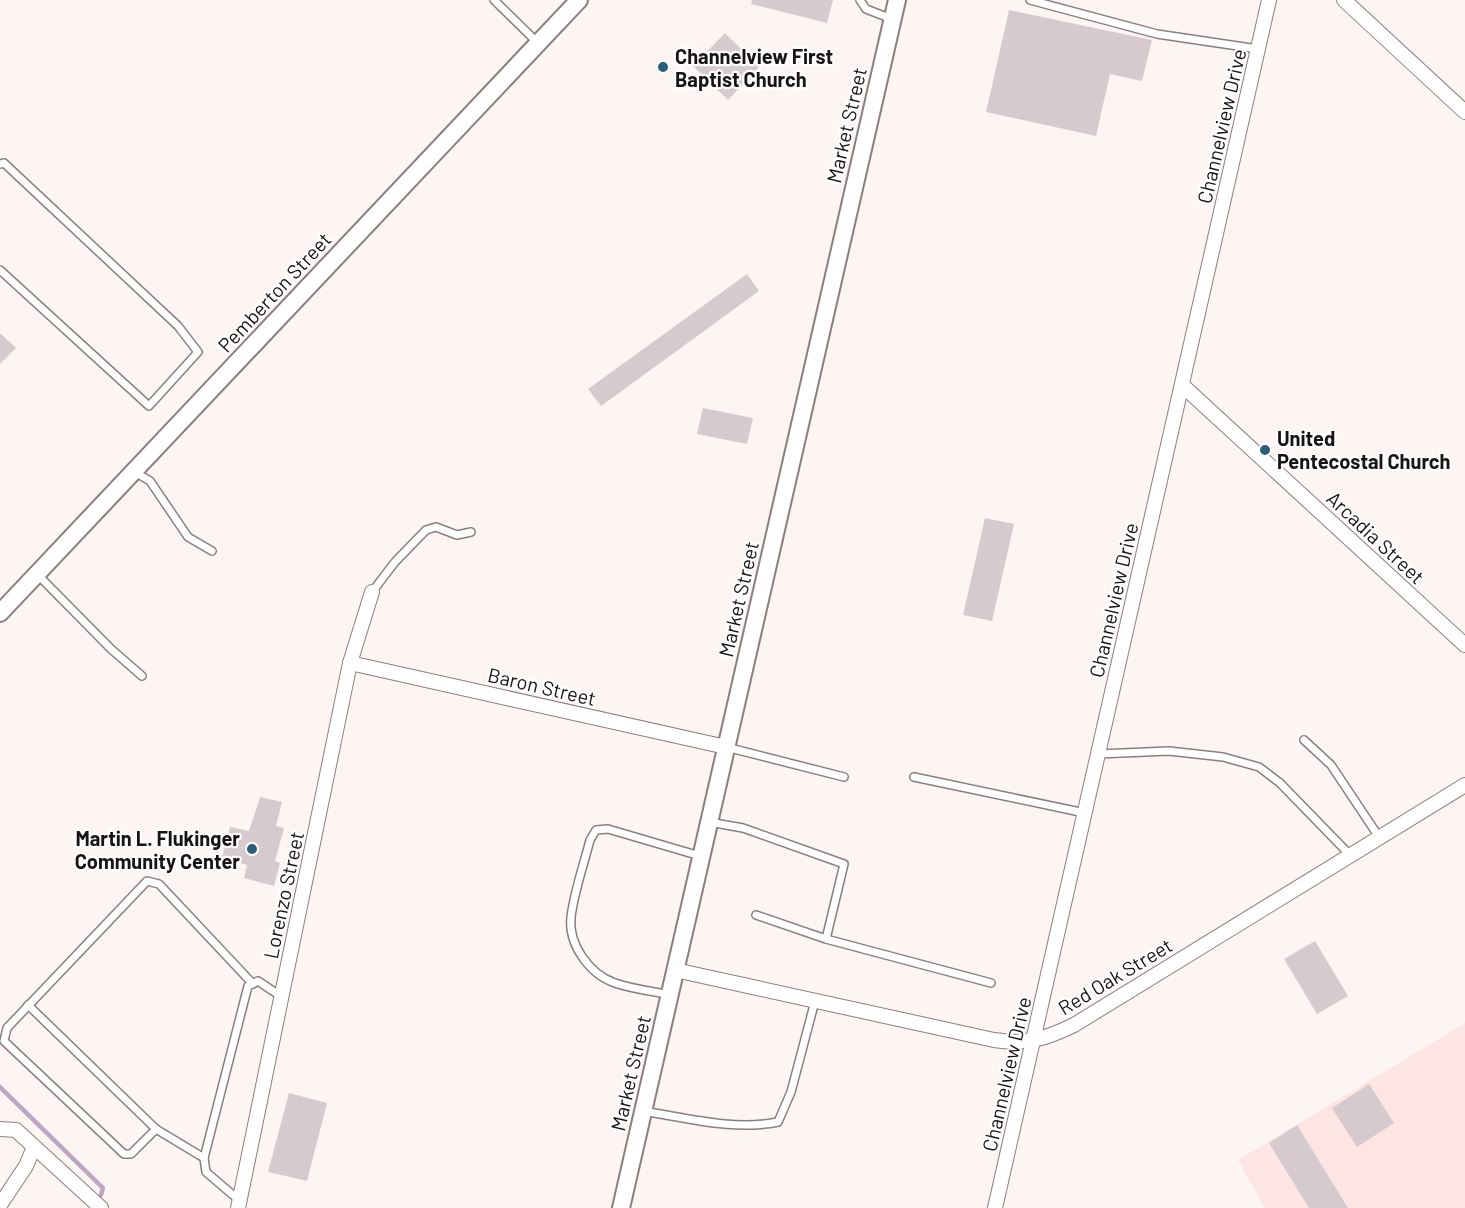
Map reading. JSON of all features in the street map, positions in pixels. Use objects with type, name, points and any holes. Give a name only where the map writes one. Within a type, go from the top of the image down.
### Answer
[{"type":"street","name":"Pemberton Street","points":[[0,613],[579,0]]},
{"type":"street","name":"Market Street","points":[[621,1208],[897,0]]},
{"type":"street","name":"Channelview Drive","points":[[995,1208],[1269,0]]},
{"type":"street","points":[[1344,0],[1465,112]]},
{"type":"street","name":"Arcadia Street","points":[[1182,385],[1465,645]]},
{"type":"street","name":"Lorenzo Street","points":[[239,1204],[350,663],[372,592]]},
{"type":"street","name":"Baron Street","points":[[350,663],[726,747]]},
{"type":"street","name":"Red Oak Street","points":[[675,970],[994,1040],[1033,1042],[1074,1025],[1465,785]]},
{"type":"street","points":[[0,1129],[16,1130],[101,1208]]},
{"type":"street","points":[[0,1205],[26,1166],[34,1147]]},
{"type":"lane","points":[[494,0],[538,43]]},
{"type":"lane","points":[[860,0],[866,9],[892,19]]},
{"type":"lane","points":[[1030,0],[1157,34],[1258,49]]},
{"type":"lane","points":[[0,164],[4,163],[177,326],[198,352],[149,406],[0,270]]},
{"type":"lane","points":[[134,471],[150,481],[188,537],[212,551]]},
{"type":"lane","points":[[372,592],[395,562],[426,530],[436,527],[457,535],[471,532]]},
{"type":"lane","points":[[37,574],[111,649],[142,676]]},
{"type":"lane","points":[[1304,740],[1331,765],[1379,837]]},
{"type":"lane","points":[[726,747],[844,777]]},
{"type":"lane","points":[[1098,754],[1169,751],[1223,757],[1259,767],[1280,783],[1350,855]]},
{"type":"lane","points":[[914,777],[1085,813]]},
{"type":"lane","points":[[709,822],[743,828],[844,864],[826,939]]},
{"type":"lane","points":[[670,995],[613,982],[597,973],[585,961],[572,937],[571,918],[590,840],[596,830],[608,829],[701,856]]},
{"type":"lane","points":[[156,1129],[131,1154],[124,1154],[4,1041],[7,1028],[147,881],[159,884],[253,984]]},
{"type":"lane","points":[[756,915],[826,939],[991,983]]},
{"type":"lane","points":[[239,1204],[206,1172],[204,1158],[248,986],[258,981],[282,997]]},
{"type":"lane","points":[[643,1111],[746,1125],[778,1122],[791,1092],[814,1001]]},
{"type":"lane","points":[[28,1005],[156,1129],[204,1158]]},
{"type":"shaded area","points":[[1465,1023],[1465,1208],[1265,1208],[1238,1160]]},
{"type":"building","points":[[752,0],[833,0],[827,23],[751,4]]},
{"type":"building","points":[[1009,10],[1152,40],[1142,81],[1110,74],[1096,136],[986,112]]},
{"type":"building","points":[[725,33],[759,67],[728,100],[693,66]]},
{"type":"building","points":[[747,274],[759,291],[601,406],[588,389]]},
{"type":"building","points":[[0,333],[16,348],[0,364]]},
{"type":"building","points":[[703,408],[753,418],[747,444],[697,434]]},
{"type":"building","points":[[985,518],[1014,524],[992,621],[963,615]]},
{"type":"building","name":"Martin L. Flukinger Community Center","points":[[260,797],[282,802],[276,826],[284,828],[275,861],[280,863],[274,886],[244,878],[247,865],[222,858],[230,827],[249,831]]},
{"type":"building","points":[[1315,941],[1348,996],[1317,1014],[1284,959]]},
{"type":"building","points":[[1369,1084],[1394,1123],[1357,1147],[1332,1108]]},
{"type":"building","points":[[289,1093],[327,1103],[307,1181],[268,1172]]},
{"type":"building","points":[[1297,1125],[1348,1208],[1309,1208],[1269,1143]]},
{"type":"waterway","points":[[0,1087],[103,1188],[101,1195]]},
{"type":"place","name":"Channelview First Baptist Church","points":[[663,67]]},
{"type":"place","name":"United Pentecostal Church","points":[[1265,450]]},
{"type":"place","name":"Martin L. Flukinger Community Center","points":[[252,849]]}]
